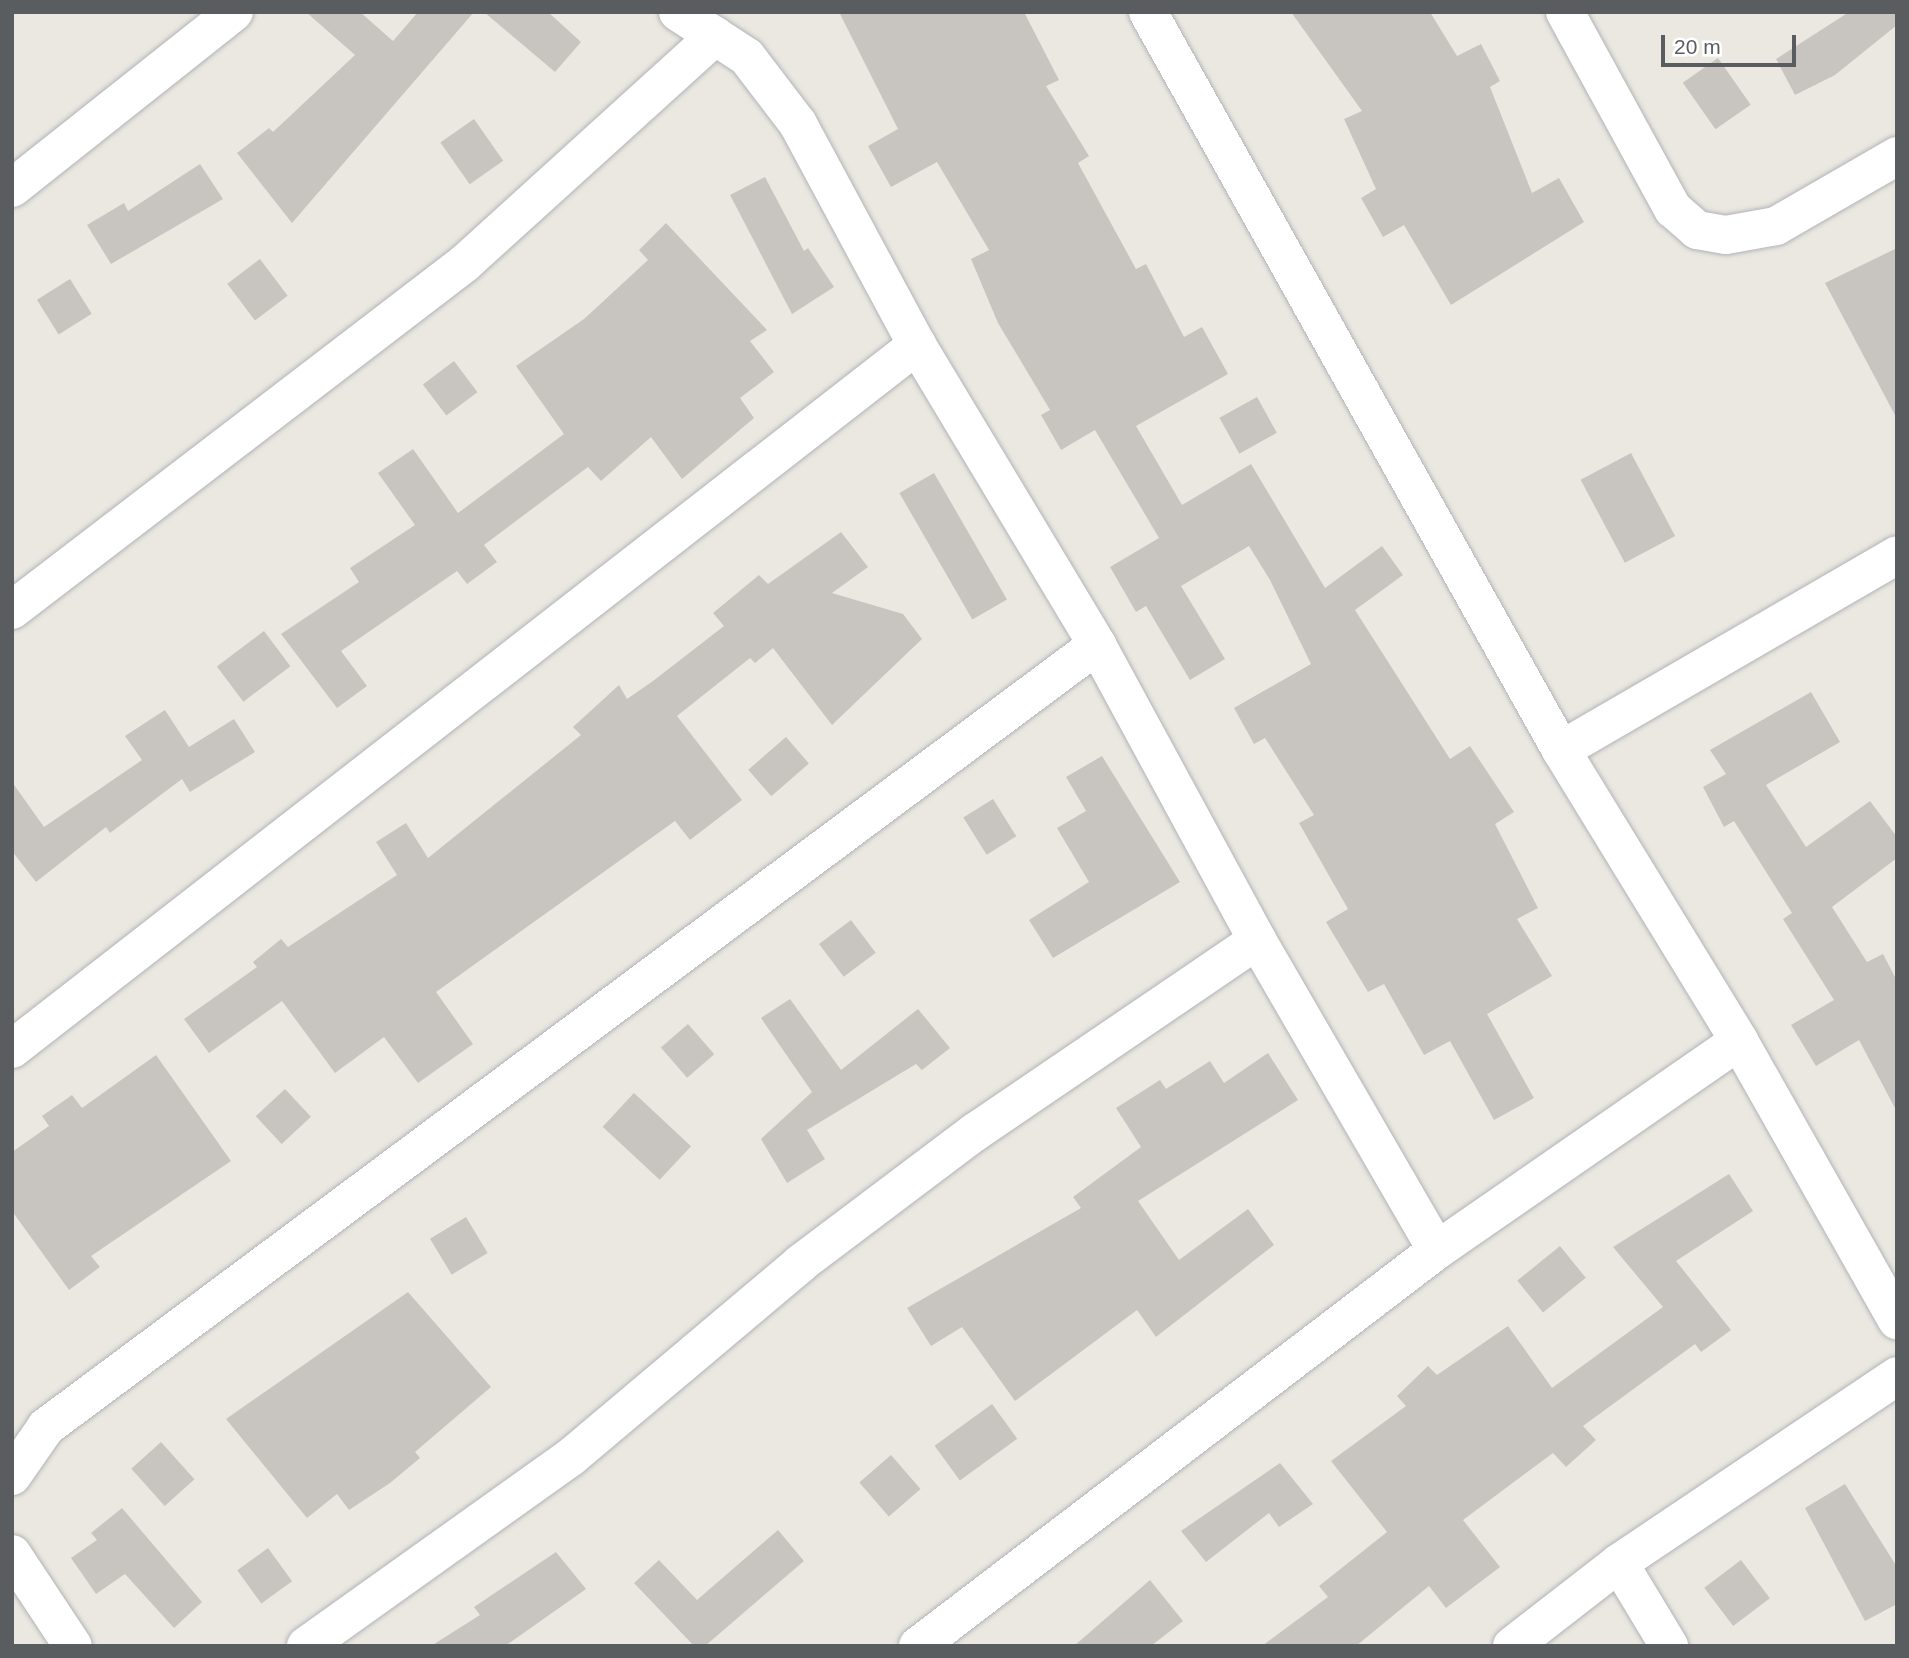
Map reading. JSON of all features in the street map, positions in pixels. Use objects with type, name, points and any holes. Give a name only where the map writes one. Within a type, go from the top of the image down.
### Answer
[{"type":"street","points":[[12,188],[234,12]]},
{"type":"street","points":[[678,12],[756,66],[798,124],[917,345],[1097,645],[1257,940],[1437,1250]]},
{"type":"street","points":[[1148,12],[1561,750],[1739,1041],[1897,1320]]},
{"type":"street","points":[[1565,12],[1673,209],[1697,230],[1726,235],[1776,226],[1897,156]]},
{"type":"street","points":[[12,610],[465,263],[715,36]]},
{"type":"street","points":[[12,1049],[917,345]]},
{"type":"street","points":[[1561,750],[1897,555]]},
{"type":"street","points":[[12,1476],[47,1427],[1097,645]]},
{"type":"street","points":[[306,1646],[572,1457],[801,1263],[975,1132],[1257,940]]},
{"type":"street","points":[[918,1646],[1437,1250],[1739,1041]]},
{"type":"street","points":[[1511,1646],[1619,1563],[1897,1376]]},
{"type":"street","points":[[12,1554],[73,1646]]},
{"type":"street","points":[[1619,1563],[1669,1646]]},
{"type":"building","points":[[306,12],[360,12],[393,41],[418,12],[474,12],[292,223],[237,153],[269,128],[273,132],[355,55]]},
{"type":"building","points":[[484,12],[548,12],[581,42],[555,72]]},
{"type":"building","points":[[839,12],[1024,12],[1059,80],[1046,86],[1089,156],[1078,163],[1136,269],[1146,264],[1184,337],[1202,327],[1228,374],[1136,426],[1182,505],[1251,464],[1325,588],[1382,546],[1403,575],[1355,610],[1450,759],[1470,746],[1514,812],[1495,824],[1538,908],[1517,919],[1552,976],[1487,1014],[1534,1098],[1494,1120],[1450,1041],[1424,1055],[1384,984],[1368,992],[1326,922],[1348,909],[1299,823],[1314,815],[1265,738],[1254,744],[1234,708],[1311,664],[1270,580],[1249,546],[1181,586],[1225,659],[1190,680],[1146,606],[1136,612],[1110,567],[1159,538],[1095,430],[1061,450],[1041,415],[1050,410],[998,323],[971,259],[989,250],[937,162],[891,187],[868,146],[898,129]]},
{"type":"building","points":[[1291,12],[1430,12],[1457,56],[1481,44],[1500,81],[1490,87],[1532,193],[1559,178],[1584,222],[1451,305],[1404,225],[1383,237],[1361,198],[1376,189],[1344,119],[1362,111]]},
{"type":"building","points":[[1849,12],[1897,12],[1897,25],[1835,75],[1795,95],[1776,59]]},
{"type":"building","points":[[1718,58],[1751,105],[1715,129],[1683,83]]},
{"type":"building","points":[[474,119],[503,161],[470,184],[440,143]]},
{"type":"building","points":[[200,164],[223,199],[111,264],[87,225],[124,203],[128,211]]},
{"type":"building","points":[[765,177],[804,251],[808,248],[834,287],[792,314],[730,195]]},
{"type":"building","points":[[666,223],[767,330],[750,341],[774,372],[740,398],[754,418],[682,479],[651,437],[601,481],[588,467],[484,545],[497,562],[467,584],[457,571],[341,651],[367,686],[337,708],[281,634],[359,582],[350,568],[415,525],[378,473],[413,449],[458,513],[564,434],[516,366],[584,319],[648,260],[639,250]]},
{"type":"building","points":[[1897,248],[1897,419],[1825,283]]},
{"type":"building","points":[[260,259],[288,296],[255,320],[227,284]]},
{"type":"building","points":[[70,279],[92,314],[59,334],[37,300]]},
{"type":"building","points":[[454,361],[477,392],[446,416],[423,384]]},
{"type":"building","points":[[1257,397],[1277,433],[1239,454],[1219,418]]},
{"type":"building","points":[[1631,453],[1675,536],[1625,563],[1581,480]]},
{"type":"building","points":[[934,473],[1007,599],[972,619],[899,493]]},
{"type":"building","points":[[841,532],[868,567],[832,593],[903,614],[922,639],[832,725],[773,648],[755,663],[750,658],[677,716],[742,800],[690,840],[675,821],[436,992],[473,1044],[418,1083],[384,1037],[335,1073],[282,1001],[209,1053],[184,1019],[257,967],[253,962],[281,939],[288,947],[397,875],[376,842],[406,823],[428,858],[581,735],[573,727],[619,685],[627,699],[724,626],[713,613],[759,575],[768,584]]},
{"type":"building","points":[[264,631],[290,666],[243,702],[217,667]]},
{"type":"building","points":[[1811,692],[1840,742],[1766,785],[1806,847],[1870,801],[1897,837],[1897,858],[1832,907],[1867,962],[1883,954],[1897,981],[1897,1112],[1859,1040],[1816,1066],[1791,1025],[1834,1000],[1783,919],[1792,913],[1734,821],[1724,827],[1703,787],[1726,774],[1710,750]]},
{"type":"building","points":[[165,710],[189,747],[234,719],[255,752],[190,792],[182,779],[110,833],[106,827],[36,882],[12,851],[12,782],[44,827],[142,760],[125,736]]},
{"type":"building","points":[[786,737],[809,763],[771,796],[748,770]]},
{"type":"building","points":[[1102,756],[1180,882],[1053,958],[1029,920],[1089,882],[1057,828],[1086,811],[1066,777]]},
{"type":"building","points":[[993,799],[1016,836],[987,855],[963,818]]},
{"type":"building","points":[[851,920],[876,953],[844,977],[819,944]]},
{"type":"building","points":[[790,999],[841,1070],[918,1009],[950,1048],[922,1070],[916,1064],[807,1130],[825,1159],[787,1183],[761,1139],[812,1092],[761,1018]]},
{"type":"building","points":[[688,1024],[714,1054],[687,1078],[661,1048]]},
{"type":"building","points":[[1268,1053],[1298,1100],[1138,1201],[1179,1260],[1248,1209],[1274,1245],[1156,1337],[1137,1310],[1015,1401],[962,1327],[931,1346],[907,1308],[1081,1208],[1073,1197],[1141,1147],[1116,1108],[1160,1080],[1166,1089],[1210,1061],[1224,1083]]},
{"type":"building","points":[[156,1055],[231,1161],[91,1256],[100,1267],[69,1290],[12,1211],[12,1152],[49,1126],[42,1116],[72,1095],[82,1108]]},
{"type":"building","points":[[285,1089],[311,1117],[282,1144],[256,1116]]},
{"type":"building","points":[[634,1093],[691,1146],[660,1180],[603,1127]]},
{"type":"building","points":[[1729,1174],[1753,1211],[1676,1261],[1731,1330],[1701,1352],[1695,1344],[1583,1426],[1596,1440],[1566,1467],[1553,1453],[1463,1520],[1500,1567],[1446,1608],[1429,1586],[1356,1646],[1262,1646],[1328,1597],[1319,1586],[1387,1532],[1331,1461],[1406,1406],[1397,1396],[1428,1366],[1437,1375],[1508,1326],[1552,1388],[1663,1307],[1613,1247]]},
{"type":"building","points":[[466,1217],[488,1253],[452,1275],[430,1239]]},
{"type":"building","points":[[1560,1246],[1586,1278],[1543,1312],[1517,1281]]},
{"type":"building","points":[[408,1292],[491,1387],[415,1452],[420,1458],[390,1483],[349,1510],[337,1494],[307,1518],[226,1419]]},
{"type":"building","points":[[992,1404],[1017,1439],[960,1481],[935,1446]]},
{"type":"building","points":[[161,1442],[194,1479],[165,1506],[131,1469]]},
{"type":"building","points":[[891,1455],[921,1489],[889,1517],[859,1483]]},
{"type":"building","points":[[1280,1463],[1313,1504],[1279,1527],[1269,1513],[1206,1562],[1181,1531]]},
{"type":"building","points":[[1845,1484],[1897,1567],[1897,1604],[1865,1621],[1805,1508]]},
{"type":"building","points":[[122,1508],[202,1602],[174,1628],[125,1574],[96,1594],[71,1558],[97,1540],[91,1533]]},
{"type":"building","points":[[778,1530],[804,1561],[705,1646],[694,1646],[634,1583],[659,1560],[697,1600]]},
{"type":"building","points":[[268,1548],[292,1581],[261,1604],[237,1570]]},
{"type":"building","points":[[556,1552],[586,1589],[505,1646],[431,1646],[480,1615],[474,1607]]},
{"type":"building","points":[[1741,1560],[1770,1598],[1733,1626],[1704,1588]]},
{"type":"building","points":[[1150,1580],[1183,1621],[1151,1646],[1074,1646]]}]
